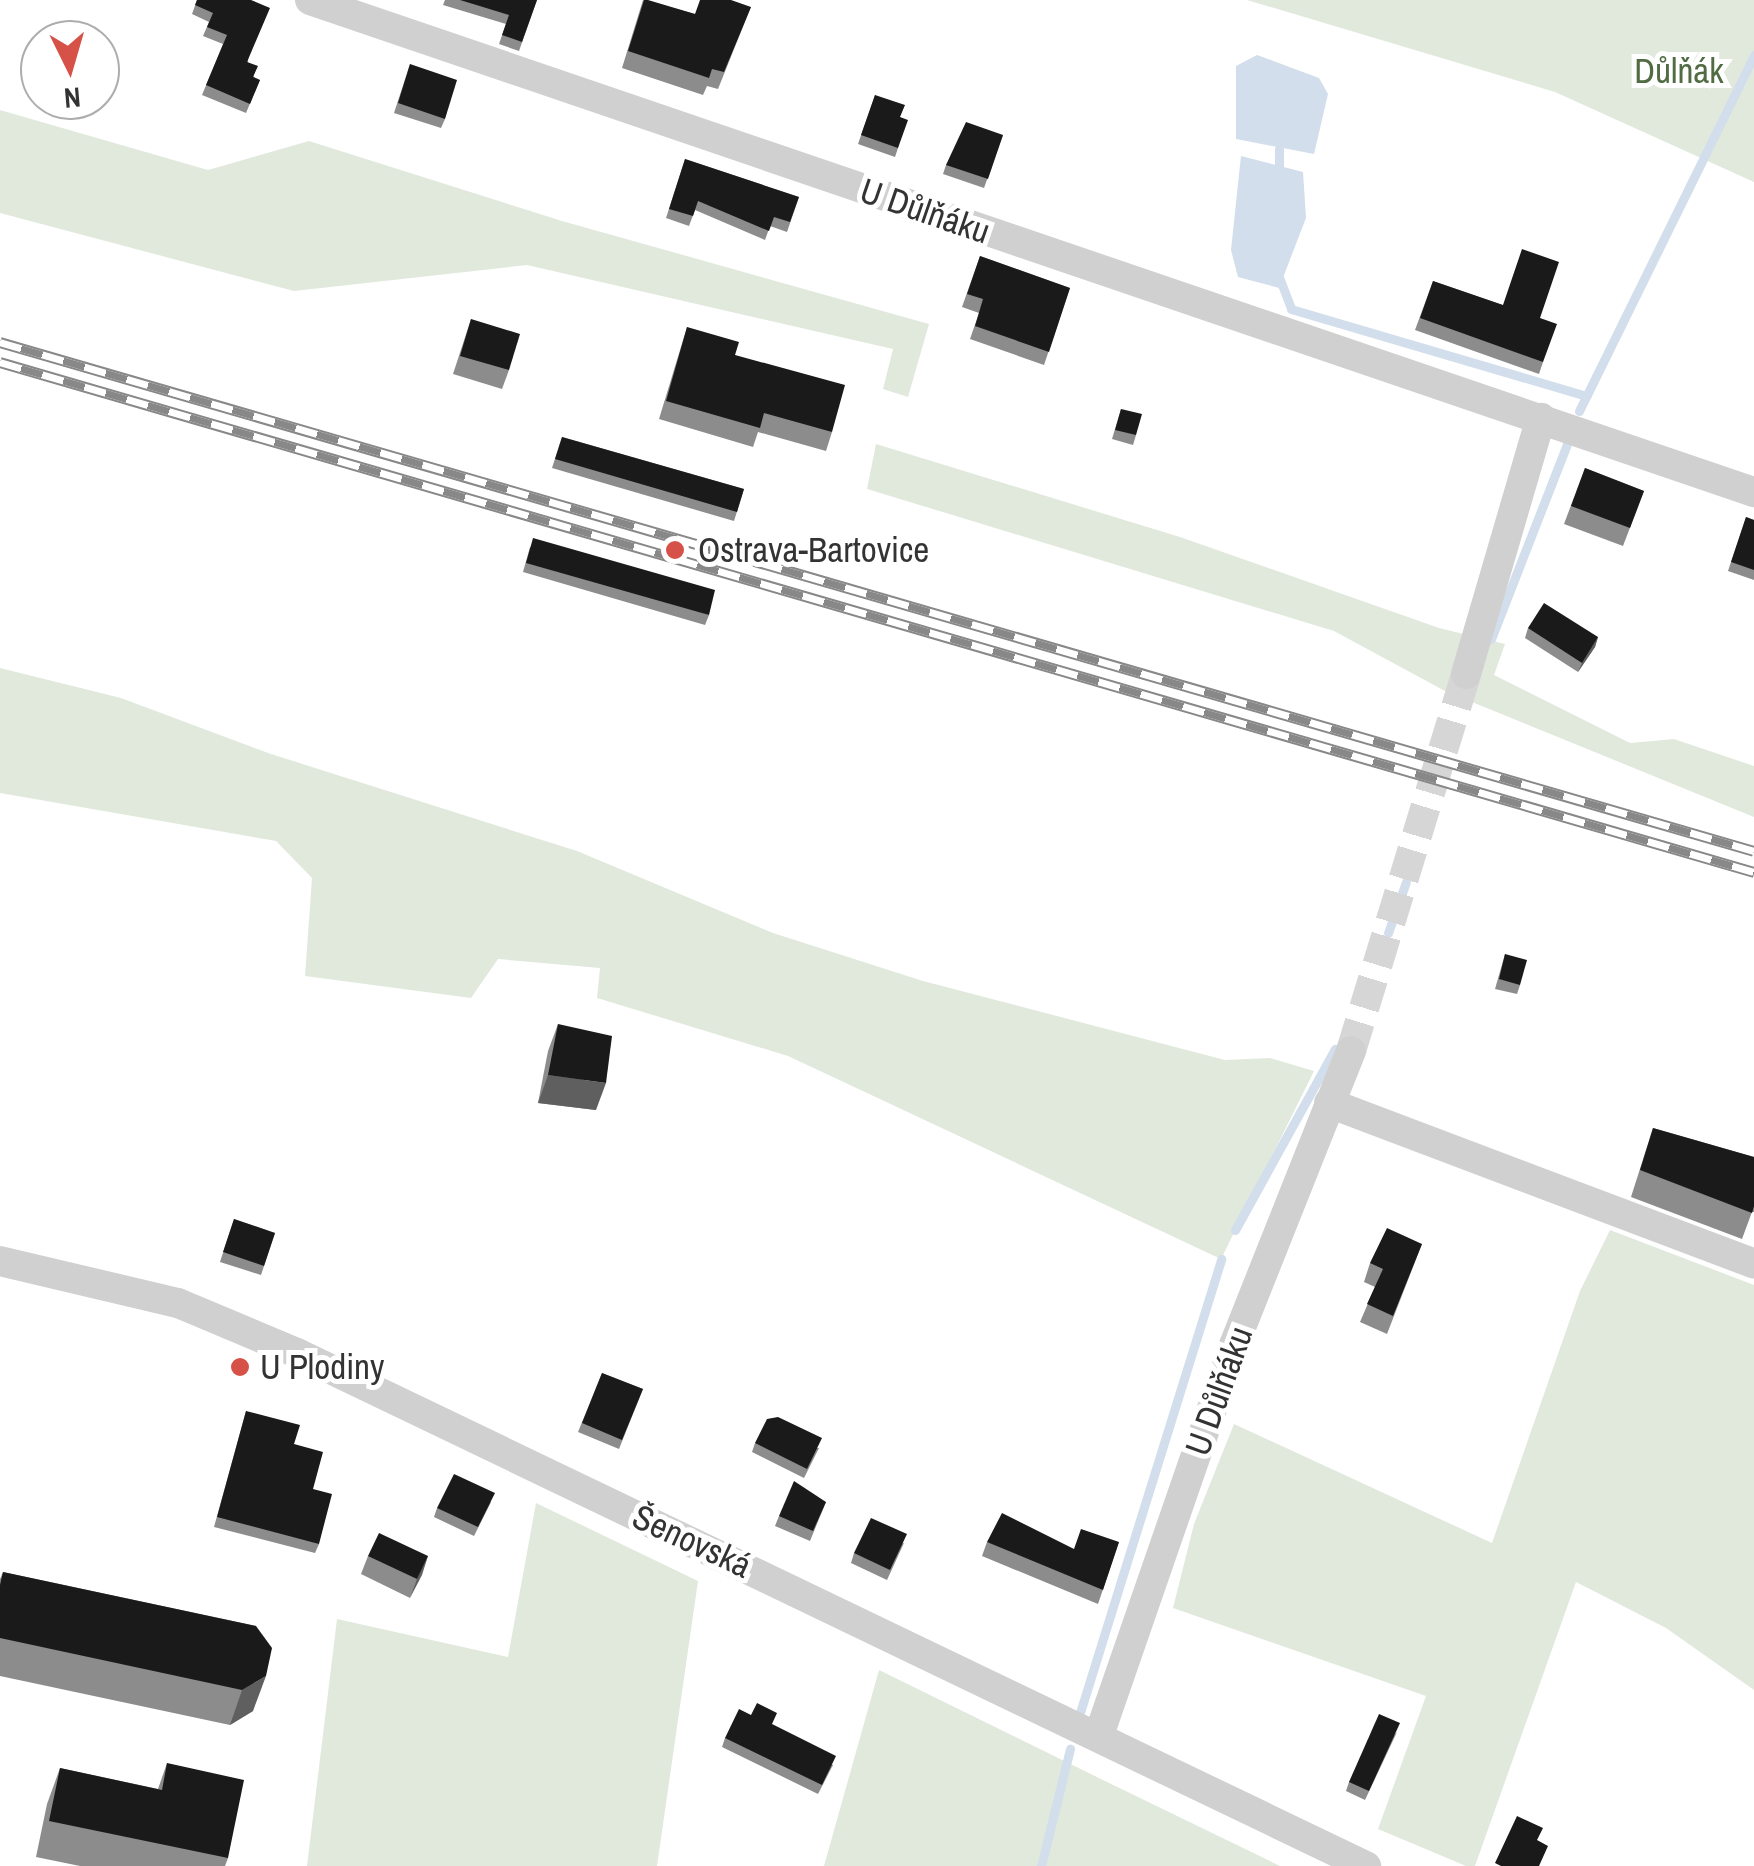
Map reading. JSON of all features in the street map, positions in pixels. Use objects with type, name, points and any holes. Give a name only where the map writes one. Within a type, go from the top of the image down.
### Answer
[{"type":"street","name":"U Důlňáku","points":[[310,0],[1754,492]]},
{"type":"street","points":[[1466,674],[1541,418]]},
{"type":"street","name":"U Důlňáku","points":[[1099,1735],[1234,1345],[1351,1051]]},
{"type":"street","points":[[1329,1103],[1754,1264]]},
{"type":"street","name":"Šenovská","points":[[0,1261],[178,1303],[282,1347],[1366,1866]]},
{"type":"green space","name":"Důlňák","points":[[1247,0],[1754,0],[1754,182],[1555,92]]},
{"type":"green space","points":[[0,110],[20,116],[20,120],[35,120],[208,170],[309,141],[562,221],[929,324],[908,397],[883,389],[893,349],[527,265],[294,291],[0,213]]},
{"type":"green space","points":[[876,444],[1180,537],[1439,628],[1505,644],[1494,675],[1630,743],[1674,739],[1754,766],[1754,817],[1445,691],[1334,631],[867,489]]},
{"type":"green space","points":[[0,668],[121,698],[271,754],[577,851],[773,933],[923,981],[1225,1060],[1270,1058],[1314,1071],[1221,1259],[788,1056],[597,998],[600,968],[498,959],[471,998],[305,976],[312,878],[276,841],[0,793]]},
{"type":"green space","points":[[1610,1230],[1754,1285],[1754,1690],[1666,1628],[1576,1582],[1475,1866],[1466,1866],[1378,1829],[1426,1696],[1173,1608],[1194,1524],[1234,1424],[1492,1543],[1580,1291]]},
{"type":"green space","points":[[536,1503],[698,1581],[657,1866],[307,1866],[337,1619],[508,1657]]},
{"type":"green space","points":[[879,1670],[1103,1780],[1280,1866],[824,1866]]},
{"type":"shaded area","points":[[1257,55],[1319,78],[1328,94],[1314,154],[1236,139],[1236,66]]},
{"type":"shaded area","points":[[1241,156],[1303,172],[1306,218],[1279,288],[1238,277],[1231,250]]},
{"type":"building","points":[[197,0],[251,0],[270,8],[247,62],[258,66],[253,77],[260,80],[250,104],[206,85],[227,35],[207,27],[213,13],[195,5]]},
{"type":"building","points":[[460,0],[537,0],[522,42],[502,35],[509,15]]},
{"type":"building","points":[[644,0],[695,14],[700,0],[731,0],[751,7],[724,72],[712,69],[709,78],[628,51]]},
{"type":"building","points":[[410,64],[457,80],[445,119],[398,103]]},
{"type":"building","points":[[875,95],[905,105],[900,117],[908,120],[898,148],[861,135]]},
{"type":"building","points":[[966,122],[1003,135],[988,179],[946,165]]},
{"type":"building","points":[[685,159],[799,197],[790,222],[774,217],[769,231],[698,201],[693,216],[669,209]]},
{"type":"building","points":[[1522,249],[1559,262],[1540,318],[1557,324],[1543,362],[1420,318],[1433,281],[1503,305]]},
{"type":"building","points":[[980,256],[1070,288],[1049,352],[975,326],[983,299],[967,294]]},
{"type":"building","points":[[471,319],[520,334],[509,370],[460,356]]},
{"type":"building","points":[[687,327],[739,342],[735,355],[845,385],[832,432],[764,413],[760,428],[666,401]]},
{"type":"building","points":[[1121,409],[1142,414],[1136,435],[1115,430]]},
{"type":"building","points":[[562,437],[744,489],[737,512],[555,459]]},
{"type":"building","points":[[1585,468],[1644,491],[1630,528],[1571,506]]},
{"type":"building","points":[[1746,517],[1754,520],[1754,570],[1731,562]]},
{"type":"building","points":[[533,538],[715,590],[709,615],[526,563]]},
{"type":"building","points":[[1544,603],[1598,637],[1582,663],[1528,628]]},
{"type":"building","points":[[1505,954],[1527,960],[1520,985],[1499,979]]},
{"type":"building","points":[[558,1024],[612,1036],[606,1083],[548,1075]]},
{"type":"building","points":[[1653,1128],[1754,1157],[1752,1213],[1640,1170]]},
{"type":"building","points":[[234,1219],[275,1233],[264,1266],[223,1252]]},
{"type":"building","points":[[1387,1228],[1422,1244],[1393,1316],[1367,1304],[1383,1269],[1370,1263]]},
{"type":"building","points":[[602,1373],[643,1389],[622,1440],[582,1423]]},
{"type":"building","points":[[246,1411],[300,1425],[294,1444],[323,1452],[313,1489],[332,1494],[319,1544],[217,1517]]},
{"type":"building","points":[[778,1417],[822,1438],[807,1469],[755,1443],[767,1419]]},
{"type":"building","points":[[454,1474],[495,1493],[478,1527],[437,1508]]},
{"type":"building","points":[[794,1481],[826,1502],[813,1531],[779,1516]]},
{"type":"building","points":[[1002,1513],[1074,1549],[1081,1529],[1119,1542],[1103,1590],[987,1542]]},
{"type":"building","points":[[871,1518],[907,1534],[890,1570],[854,1553]]},
{"type":"building","points":[[379,1533],[428,1556],[417,1579],[368,1556]]},
{"type":"building","points":[[3,1572],[256,1626],[272,1648],[266,1676],[242,1690],[0,1638]]},
{"type":"building","points":[[757,1703],[777,1713],[772,1724],[836,1756],[822,1785],[725,1738],[739,1709],[751,1715]]},
{"type":"building","points":[[1379,1714],[1400,1723],[1369,1791],[1349,1782]]},
{"type":"building","points":[[167,1763],[244,1780],[228,1858],[49,1821],[60,1768],[162,1790]]},
{"type":"building","points":[[1517,1816],[1543,1828],[1537,1840],[1548,1846],[1539,1866],[1495,1863]]},
{"type":"waterway","points":[[1579,411],[1754,55]]},
{"type":"waterway","points":[[1279,149],[1279,171]]},
{"type":"waterway","points":[[1279,277],[1291,309],[1586,396]]},
{"type":"waterway","points":[[1491,639],[1570,436]]},
{"type":"waterway","points":[[1467,702],[1476,676]]},
{"type":"waterway","points":[[1452,743],[1454,739]]},
{"type":"waterway","points":[[1388,933],[1406,882]]},
{"type":"waterway","points":[[1235,1230],[1335,1049]]},
{"type":"waterway","points":[[1078,1719],[1221,1259]]},
{"type":"waterway","points":[[1041,1866],[1070,1749]]},
{"type":"tunnel","points":[[1351,1051],[1466,674]]},
{"type":"railway","points":[[0,342],[1754,851]]},
{"type":"railway","points":[[0,362],[1754,872]]},
{"type":"place","name":"Ostrava-Bartovice","points":[[675,550]]},
{"type":"place","name":"U Plodiny","points":[[240,1367]]}]
